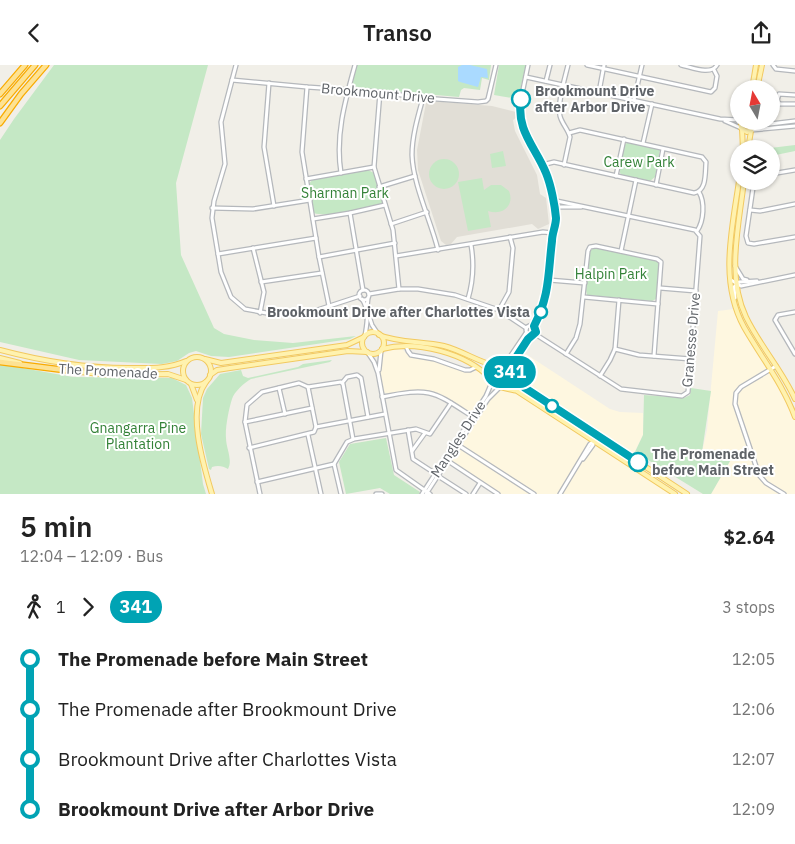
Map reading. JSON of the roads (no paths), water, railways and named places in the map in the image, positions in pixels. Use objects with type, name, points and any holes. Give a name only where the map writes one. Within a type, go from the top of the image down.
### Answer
[{"type":"highway","points":[[0,89],[23,65]]},
{"type":"highway","points":[[0,94],[23,65]]},
{"type":"highway","points":[[0,106],[35,65]]},
{"type":"highway","points":[[0,123],[21,94],[46,65]]},
{"type":"highway","points":[[0,362],[72,371]]},
{"type":"main road","points":[[754,80],[756,65]]},
{"type":"main road","points":[[759,80],[762,65]]},
{"type":"main road","points":[[743,130],[751,130],[749,140]]},
{"type":"main road","points":[[738,190],[729,253],[729,275],[732,295],[738,315],[782,388],[795,417]]},
{"type":"main road","points":[[743,190],[735,266],[739,292],[746,316],[795,399]]},
{"type":"main road","points":[[212,494],[200,447],[197,400],[182,371],[186,361],[195,357],[221,363],[347,345],[372,333],[391,339],[419,341],[444,346],[461,351],[488,365],[501,367],[525,388],[687,494]]},
{"type":"main road","points":[[378,334],[383,341],[381,350]]},
{"type":"main road","points":[[365,337],[363,346],[368,353]]},
{"type":"main road","points":[[210,375],[219,370],[348,351],[374,354],[395,346],[442,352],[477,367],[496,386],[517,391],[675,494]]},
{"type":"main road","name":"The Promenade","points":[[0,350],[43,360],[103,367],[174,366],[186,361]]},
{"type":"main road","name":"The Promenade","points":[[0,358],[72,371],[112,375],[168,374],[186,380]]},
{"type":"main road","points":[[197,400],[201,389],[210,375],[210,365],[205,359]]},
{"type":"main road","points":[[492,381],[494,370],[501,367]]},
{"type":"main road","points":[[502,387],[508,384],[510,374]]},
{"type":"main road","points":[[190,384],[198,385],[206,382]]},
{"type":"street","points":[[236,65],[221,122],[226,164],[212,208],[212,218],[221,272],[231,297],[240,306],[260,313],[308,313],[361,297],[399,289],[437,291],[499,310],[526,328]]},
{"type":"street","points":[[341,173],[338,155],[341,119],[354,65]]},
{"type":"street","name":"Brookmount Drive","points":[[232,80],[380,91],[423,98],[478,102],[486,101],[490,95],[496,65]]},
{"type":"street","points":[[528,65],[520,104],[521,120],[527,138],[546,174],[556,222],[545,301],[534,326]]},
{"type":"street","points":[[546,81],[550,65]]},
{"type":"street","points":[[564,165],[569,143],[569,133],[562,122],[560,111],[568,65]]},
{"type":"street","points":[[587,65],[604,67],[711,92],[715,89],[716,75],[714,70]]},
{"type":"street","points":[[634,100],[642,65]]},
{"type":"street","points":[[681,65],[710,71],[714,70]]},
{"type":"street","points":[[714,70],[717,65]]},
{"type":"street","points":[[773,65],[776,69],[795,71]]},
{"type":"street","points":[[599,92],[604,67]]},
{"type":"street","points":[[526,77],[730,120]]},
{"type":"street","points":[[269,83],[264,147],[274,206]]},
{"type":"street","points":[[307,87],[302,152],[319,257],[330,306]]},
{"type":"street","points":[[380,91],[374,167],[391,224],[399,289]]},
{"type":"street","points":[[795,95],[779,94],[777,101],[780,104],[795,104]]},
{"type":"street","points":[[423,98],[412,149],[415,176],[438,250]]},
{"type":"street","points":[[643,143],[652,104]]},
{"type":"street","points":[[720,119],[730,124]]},
{"type":"street","points":[[780,123],[795,121]]},
{"type":"street","points":[[780,127],[795,126]]},
{"type":"street","points":[[542,165],[554,162],[694,193],[699,192],[703,187],[706,162],[701,156],[580,130],[569,133]]},
{"type":"street","points":[[616,175],[624,139]]},
{"type":"street","points":[[656,185],[663,148]]},
{"type":"street","points":[[306,179],[374,167]]},
{"type":"street","points":[[780,172],[795,170]]},
{"type":"street","points":[[380,187],[415,176]]},
{"type":"street","points":[[621,251],[636,180]]},
{"type":"street","points":[[753,190],[746,236],[749,243],[795,237]]},
{"type":"street","name":"Granesse Drive","points":[[533,335],[624,390],[683,396],[687,393],[689,389],[700,236],[697,231],[702,222],[703,202],[699,192]]},
{"type":"street","points":[[212,208],[252,209],[310,200]]},
{"type":"street","points":[[552,200],[697,231]]},
{"type":"street","points":[[313,219],[385,205]]},
{"type":"street","points":[[750,210],[760,211],[795,205]]},
{"type":"street","points":[[554,210],[560,207],[589,207]]},
{"type":"street","points":[[391,224],[427,212]]},
{"type":"street","points":[[350,213],[363,290],[361,297],[366,305],[370,322],[378,334]]},
{"type":"street","points":[[396,256],[471,245],[543,231],[553,233]]},
{"type":"street","points":[[499,310],[509,293],[513,248],[510,237]]},
{"type":"street","points":[[218,254],[316,238]]},
{"type":"street","points":[[319,257],[394,243]]},
{"type":"street","points":[[468,299],[471,289],[473,257],[471,245]]},
{"type":"street","points":[[566,354],[578,332],[589,248],[598,246],[660,260],[662,266],[654,356]]},
{"type":"street","points":[[253,248],[255,263],[264,292],[260,313]]},
{"type":"street","points":[[735,266],[743,279],[748,281]]},
{"type":"street","points":[[262,282],[322,273]]},
{"type":"street","points":[[729,275],[733,283],[739,285]]},
{"type":"street","points":[[738,315],[734,287],[795,275]]},
{"type":"street","points":[[549,280],[585,283]]},
{"type":"street","points":[[739,285],[739,282],[760,281]]},
{"type":"street","points":[[660,288],[696,291]]},
{"type":"street","points":[[363,290],[367,291],[369,296],[366,305],[368,322],[365,337]]},
{"type":"street","points":[[584,297],[658,304]]},
{"type":"street","points":[[600,376],[615,349],[619,300]]},
{"type":"street","points":[[795,312],[778,315],[775,320],[794,349],[795,354]]},
{"type":"street","points":[[526,328],[530,325],[534,326]]},
{"type":"street","points":[[510,374],[513,362],[537,330],[534,326]]},
{"type":"street","points":[[501,367],[526,333],[526,328]]},
{"type":"street","points":[[526,333],[533,335]]},
{"type":"street","points":[[406,346],[408,351],[414,355],[434,359],[465,370],[477,367]]},
{"type":"street","points":[[615,349],[635,354],[691,359]]},
{"type":"street","points":[[378,373],[381,350]]},
{"type":"street","points":[[368,353],[375,363],[378,373],[396,470],[426,493]]},
{"type":"street","points":[[776,366],[740,387],[736,393],[735,404],[759,475],[766,483],[784,494]]},
{"type":"street","points":[[342,383],[347,377],[358,375],[361,378],[368,417]]},
{"type":"street","points":[[260,494],[245,422],[247,405],[262,392],[299,383],[308,387],[338,381],[342,383]]},
{"type":"street","name":"Mangles Drive","points":[[426,493],[484,400],[492,381]]},
{"type":"street","points":[[342,383],[353,439]]},
{"type":"street","points":[[249,448],[314,432],[316,427],[308,387]]},
{"type":"street","name":"Mangles Drive","points":[[437,475],[491,396],[502,387]]},
{"type":"street","points":[[279,388],[285,413]]},
{"type":"street","points":[[382,397],[410,391],[424,391],[441,396],[473,417]]},
{"type":"street","points":[[484,400],[485,405]]},
{"type":"street","points":[[341,494],[334,464],[347,442],[353,439],[408,430],[418,429],[428,434],[432,433],[451,403]]},
{"type":"street","points":[[245,422],[312,408]]},
{"type":"street","points":[[316,427],[385,414]]},
{"type":"street","points":[[560,494],[579,463],[593,447],[594,441],[588,429]]},
{"type":"street","points":[[408,430],[414,461],[466,494]]},
{"type":"street","points":[[412,451],[425,433]]},
{"type":"street","points":[[308,435],[321,494]]},
{"type":"street","points":[[594,441],[604,440]]},
{"type":"street","points":[[457,444],[534,494]]},
{"type":"street","points":[[448,461],[498,494]]},
{"type":"street","points":[[257,482],[334,464]]},
{"type":"street","points":[[473,494],[480,483]]},
{"type":"street","points":[[376,494],[382,494]]},
{"type":"water","points":[[462,65],[487,69],[488,78],[481,77],[478,87],[458,81],[458,67]]},
{"type":"place","name":"Brookmount Drive after Arbor Drive","points":[[521,99]]},
{"type":"place","name":"Brookmount Drive after Charlottes Vista","points":[[541,312]]},
{"type":"place","name":"The Promenade before Main Street","points":[[638,462]]},
{"type":"park label","name":"Carew Park","points":[[639,162]]},
{"type":"park label","name":"Sharman Park","points":[[345,193]]},
{"type":"park label","name":"Halpin Park","points":[[611,274]]},
{"type":"park label","name":"Gnangarra Pine Plantation","points":[[138,436]]}]
